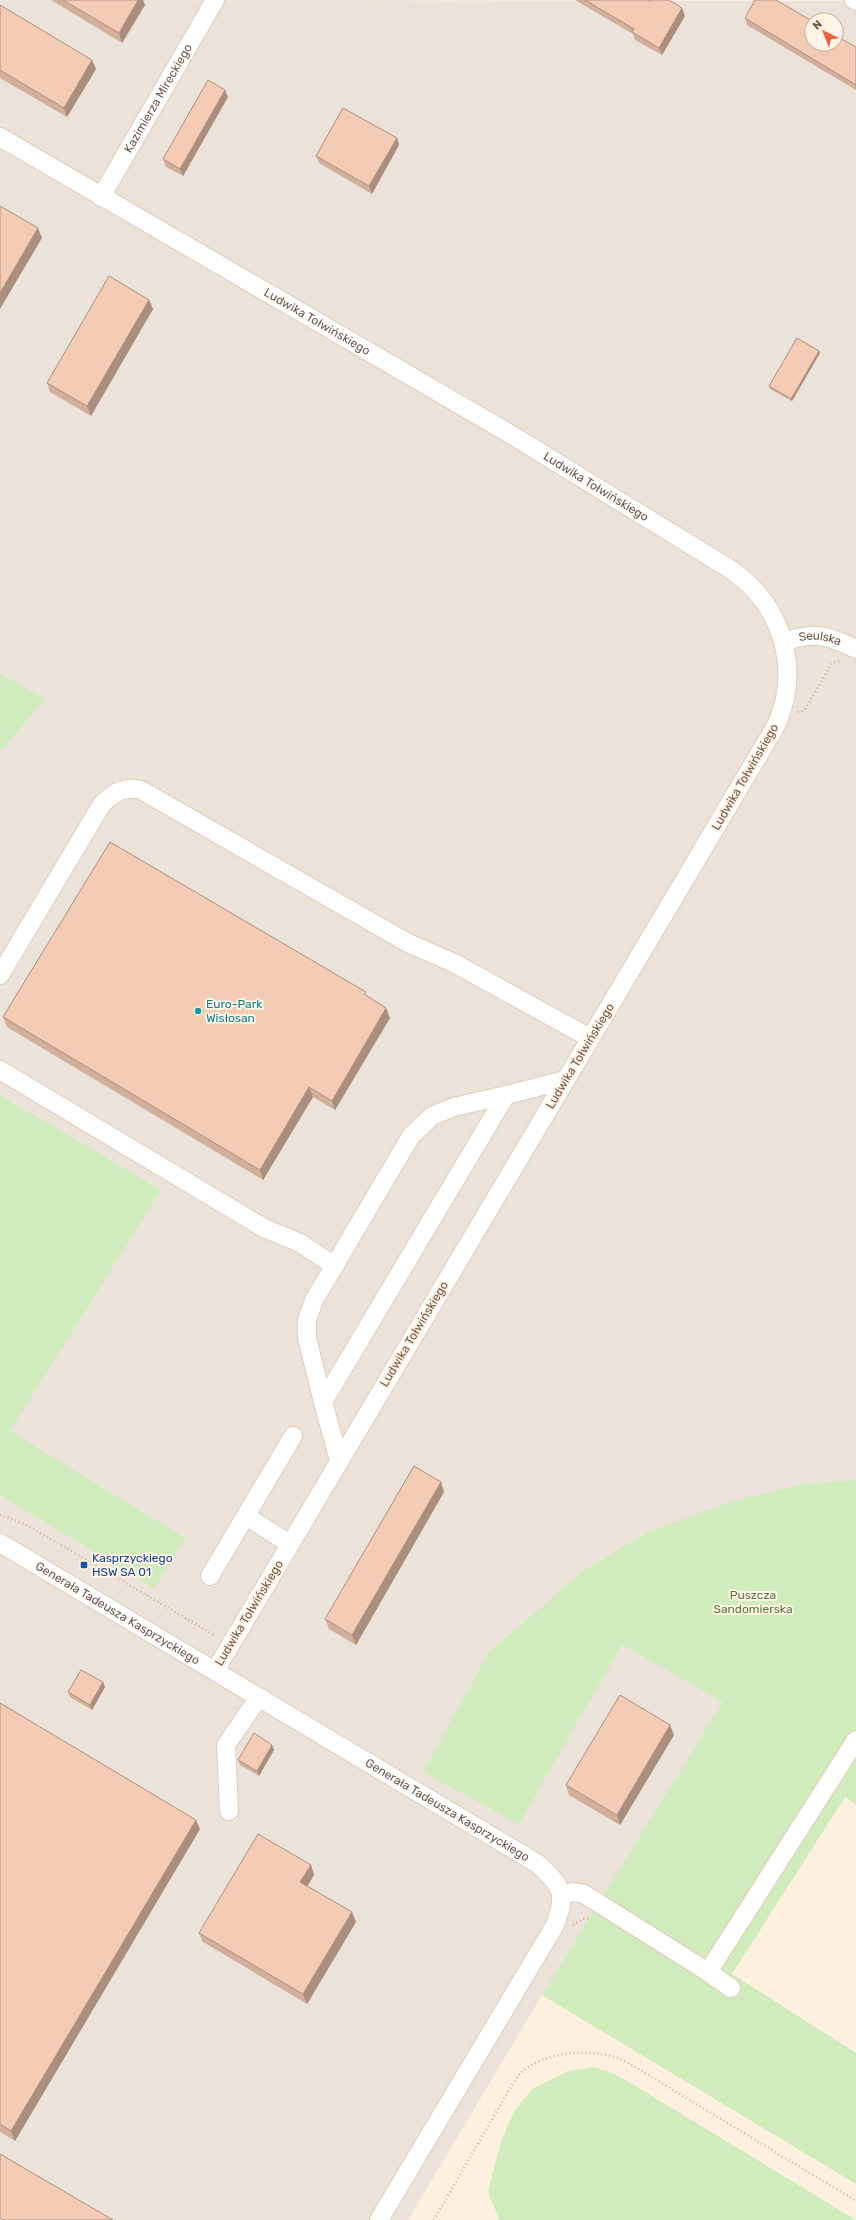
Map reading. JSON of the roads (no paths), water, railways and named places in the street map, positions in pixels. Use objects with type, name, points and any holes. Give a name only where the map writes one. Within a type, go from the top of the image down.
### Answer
[{"type":"street","name":"Kazimierza Mireckiego","points":[[101,197],[215,0]]},
{"type":"street","name":"Ludwika Tołwińskiego","points":[[0,137],[510,434],[730,569],[749,584],[762,598],[777,622],[784,642],[788,668],[787,686],[782,709],[777,722],[757,758],[215,1670]]},
{"type":"street","name":"Seulska","points":[[784,642],[810,634],[830,637],[856,649]]},
{"type":"street","points":[[0,975],[102,804],[110,795],[121,789],[132,788],[141,790],[408,943],[454,963],[590,1038]]},
{"type":"street","points":[[0,1070],[264,1228],[300,1243],[335,1266]]},
{"type":"street","points":[[339,1460],[307,1338],[307,1320],[314,1300],[411,1136],[432,1116],[454,1107],[565,1080]]},
{"type":"street","points":[[323,1402],[506,1095]]},
{"type":"street","points":[[210,1576],[294,1436]]},
{"type":"street","points":[[246,1516],[290,1544]]},
{"type":"street","name":"Generała Tadeusza Kasprzyckiego","points":[[0,1543],[538,1864],[554,1878],[561,1895]]},
{"type":"street","points":[[229,1811],[226,1745],[259,1697]]},
{"type":"street","points":[[708,1972],[856,1740]]},
{"type":"street","points":[[379,2220],[555,1925],[562,1906],[561,1895],[573,1892],[584,1894],[731,1988]]},
{"type":"place","name":"Euro-Park Wisłosan","points":[[198,1011]]},
{"type":"place","name":"Kasprzyckiego HSW SA 01","points":[[84,1565]]},
{"type":"park label","name":"Puszcza Sandomierska","points":[[753,1602]]}]
